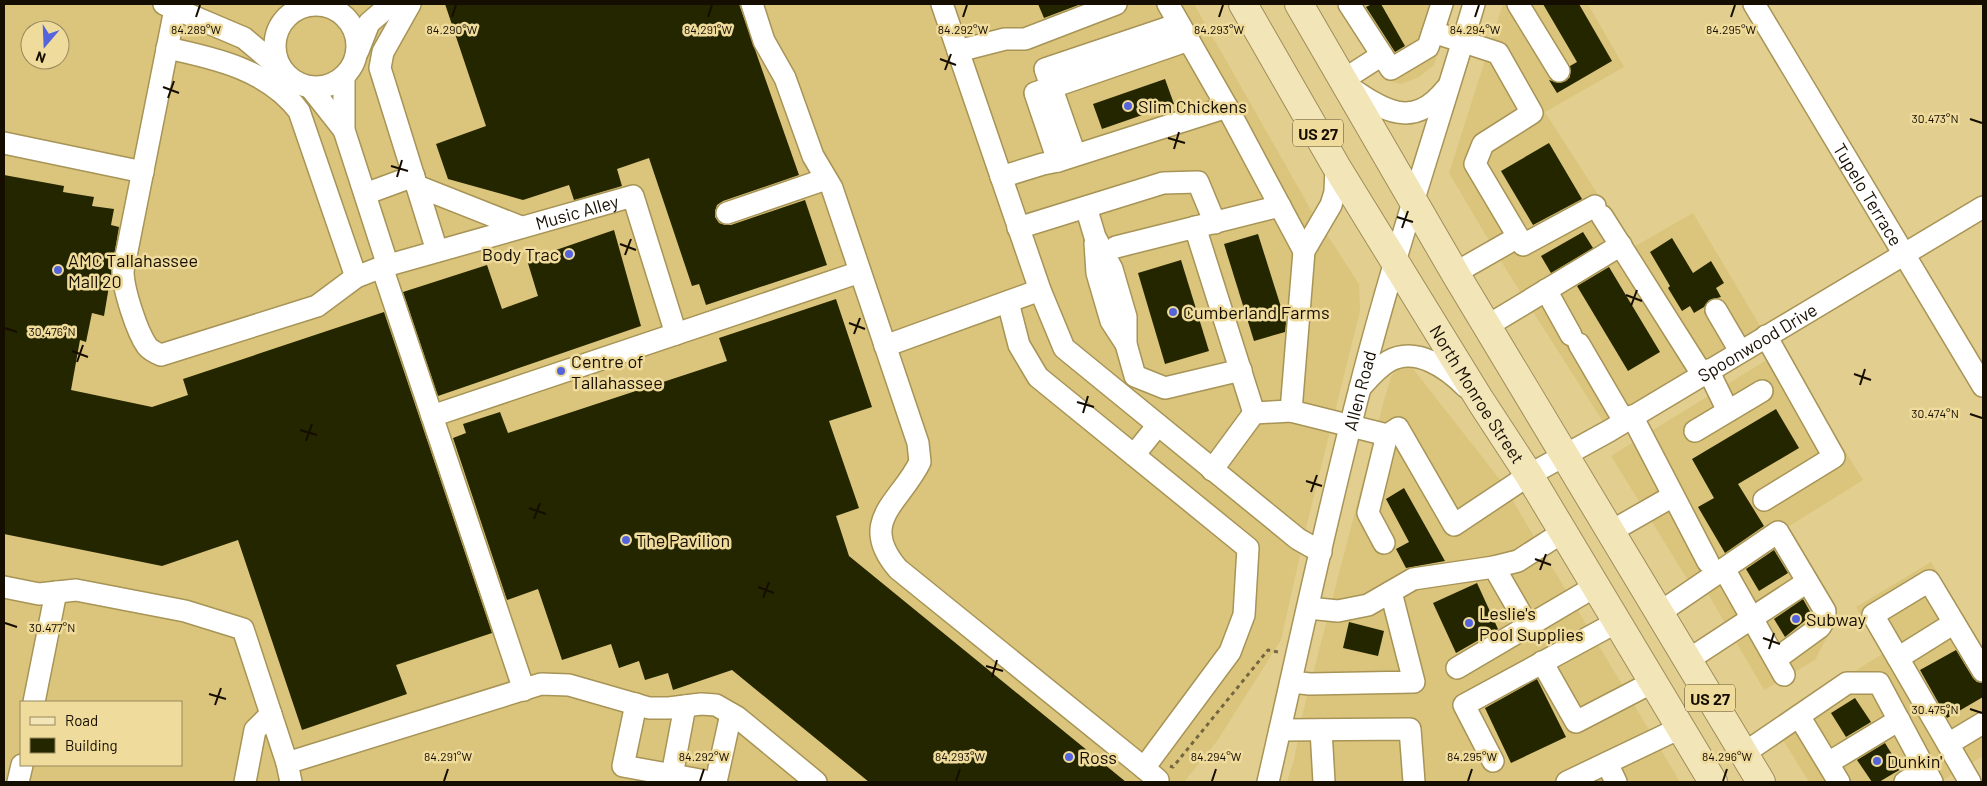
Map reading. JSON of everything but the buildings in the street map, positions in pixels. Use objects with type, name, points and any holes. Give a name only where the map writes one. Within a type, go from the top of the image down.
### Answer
[{"type":"main road","name":"North Monroe Street","points":[[1243,4],[1336,166],[1480,400],[1529,475],[1713,782]]},
{"type":"main road","name":"US 27","points":[[1300,4],[1413,202],[1761,782]]},
{"type":"main road","points":[[1653,682],[1688,660]]},
{"type":"street","points":[[345,15],[376,4]]},
{"type":"street","points":[[172,5],[244,38],[292,80],[318,88],[332,85],[344,78],[353,67],[369,23],[391,4]]},
{"type":"street","points":[[410,4],[383,52],[380,68],[437,251]]},
{"type":"street","points":[[752,4],[764,41],[785,78],[813,156],[832,188],[920,452],[920,462],[916,470],[884,514],[881,526],[884,550],[898,569],[1150,771],[1230,652],[1244,615],[1248,548],[1038,378],[1019,346],[1008,302]]},
{"type":"street","points":[[942,4],[1018,228],[1040,290],[1064,348],[1298,539],[1321,552]]},
{"type":"street","points":[[958,51],[1005,38],[1025,39],[1116,4]]},
{"type":"street","points":[[1168,4],[1227,106],[1304,251]]},
{"type":"street","points":[[1349,4],[1391,69],[1428,47],[1442,4]]},
{"type":"street","name":"Allen Road","points":[[1268,782],[1360,388],[1394,260],[1474,4]]},
{"type":"street","points":[[1518,4],[1559,71]]},
{"type":"street","name":"Tupelo Terrace","points":[[1754,4],[1983,386]]},
{"type":"street","name":"Music Alley","points":[[172,5],[167,48],[123,271],[123,281],[140,334],[148,348],[154,352],[161,355],[317,306],[356,277],[385,267],[633,196],[676,334]]},
{"type":"street","points":[[244,38],[285,13],[306,5],[324,5],[345,15],[353,26],[358,40],[357,54]]},
{"type":"street","points":[[282,70],[276,58],[274,45],[285,13]]},
{"type":"street","points":[[1066,155],[1035,93],[1184,32]]},
{"type":"street","points":[[1433,32],[1498,53],[1532,113],[1483,144],[1475,164],[1523,246],[1599,211],[1705,372],[1728,411]]},
{"type":"street","points":[[167,48],[197,54],[249,70],[280,90],[294,104],[299,111],[356,277]]},
{"type":"street","points":[[1382,55],[1344,82],[1380,106],[1397,113],[1419,112],[1429,107],[1450,85]]},
{"type":"street","points":[[344,78],[344,130],[432,416],[524,690]]},
{"type":"street","points":[[310,86],[344,130]]},
{"type":"street","points":[[1001,177],[1066,155],[1227,106]]},
{"type":"street","points":[[4,143],[143,172]]},
{"type":"street","points":[[1291,411],[1304,251],[1331,205],[1335,192],[1336,166]]},
{"type":"street","points":[[726,213],[826,179]]},
{"type":"street","points":[[365,194],[416,181],[520,227]]},
{"type":"street","points":[[1018,228],[1164,183],[1198,182],[1205,225],[1241,370],[1254,413]]},
{"type":"street","points":[[1116,248],[1280,206]]},
{"type":"street","points":[[1086,207],[1095,237],[1112,269],[1121,298],[1126,317],[1126,344],[1135,376],[1165,388],[1241,370]]},
{"type":"street","name":"Spoonwood Drive","points":[[1386,435],[1398,428],[1454,525],[1529,475],[1628,419],[1983,207]]},
{"type":"street","points":[[1455,272],[1518,237]]},
{"type":"street","points":[[1487,326],[1621,245]]},
{"type":"street","points":[[432,416],[860,272]]},
{"type":"street","points":[[885,346],[1040,290]]},
{"type":"street","points":[[1546,290],[1575,340],[1628,419],[1716,566],[1752,618],[1780,667],[1826,619],[1825,611],[1778,532],[1716,566],[1659,613]]},
{"type":"street","points":[[1716,310],[1740,351]]},
{"type":"street","points":[[1764,500],[1834,457],[1766,336]]},
{"type":"street","points":[[1360,388],[1376,371],[1390,360],[1414,356],[1429,360],[1443,368],[1462,382],[1480,400]]},
{"type":"street","points":[[1695,431],[1762,390]]},
{"type":"street","points":[[1254,413],[1291,411],[1386,435],[1368,513],[1384,543]]},
{"type":"street","points":[[1212,470],[1254,413]]},
{"type":"street","points":[[1134,455],[1158,425]]},
{"type":"street","points":[[1610,532],[1673,496]]},
{"type":"street","points":[[1308,608],[1338,611],[1368,605],[1413,579],[1494,567],[1518,561],[1563,532]]},
{"type":"street","points":[[1494,567],[1528,626]]},
{"type":"street","points":[[1970,782],[1873,615],[1929,581],[1983,670]]},
{"type":"street","points":[[1688,660],[1808,582]]},
{"type":"street","points":[[1457,668],[1596,586]]},
{"type":"street","points":[[4,587],[39,594],[76,590],[185,611],[243,629],[289,773],[541,684],[569,685],[649,708],[702,704],[716,705],[731,714],[816,782]]},
{"type":"street","points":[[34,701],[56,592]]},
{"type":"street","points":[[1291,682],[1310,684],[1414,682],[1391,592]]},
{"type":"street","points":[[1493,761],[1464,705],[1617,622]]},
{"type":"street","points":[[1898,658],[1954,623]]},
{"type":"street","points":[[1542,662],[1576,722],[1653,682]]},
{"type":"street","points":[[1743,754],[1847,683],[1879,682],[1928,776],[1905,782]]},
{"type":"street","points":[[636,704],[623,766],[710,782]]},
{"type":"street","points":[[672,775],[685,706]]},
{"type":"street","points":[[245,782],[255,730],[271,714]]},
{"type":"street","points":[[716,782],[731,714]]},
{"type":"street","points":[[1799,716],[1839,782]]},
{"type":"street","points":[[1828,763],[1898,720]]},
{"type":"street","points":[[1948,744],[1983,723]]},
{"type":"street","points":[[1567,782],[1611,773],[1680,728]]},
{"type":"street","points":[[1280,730],[1410,729],[1414,782]]},
{"type":"street","points":[[1321,730],[1324,782]]},
{"type":"street","points":[[18,782],[22,766]]},
{"type":"street","points":[[1979,782],[1983,780]]},
{"type":"path","points":[[1150,771],[1173,767],[1268,650],[1281,653]]},
{"type":"shaded area","name":"Centre of Tallahassee","points":[[4,4],[1194,4],[1311,210],[1359,284],[1360,311],[1307,524],[1281,640],[1217,741],[1184,782],[4,782]]},
{"type":"shaded area","points":[[1343,4],[1453,4],[1434,65],[1419,77],[1401,84],[1385,80]]},
{"type":"shaded area","points":[[1503,4],[1588,4],[1624,67],[1545,112],[1632,248],[1693,213],[1766,336],[1609,431],[1507,271],[1449,173]]},
{"type":"shaded area","points":[[1783,350],[1863,480],[1783,530],[1836,620],[1815,660],[1764,690],[1700,580],[1691,585],[1611,456]]},
{"type":"shaded area","points":[[1407,361],[1501,481],[1680,782],[1287,782],[1294,760],[1303,712],[1383,404],[1391,377],[1400,364]]},
{"type":"shaded area","points":[[1931,562],[1983,647],[1983,756],[1940,782],[1809,782],[1772,722],[1884,653],[1856,607]]},
{"type":"place","name":"Slim Chickens","points":[[1128,106]]},
{"type":"place","name":"Body Trac","points":[[569,254]]},
{"type":"place","name":"AMC Tallahassee Mall 20","points":[[58,270]]},
{"type":"place","name":"Cumberland Farms","points":[[1173,312]]},
{"type":"place","name":"Centre of Tallahassee","points":[[561,371]]},
{"type":"place","name":"The Pavilion","points":[[626,540]]},
{"type":"place","name":"Subway","points":[[1796,619]]},
{"type":"place","name":"Leslie's Pool Supplies","points":[[1469,623]]},
{"type":"place","name":"Ross","points":[[1069,757]]},
{"type":"place","name":"Dunkin'","points":[[1877,761]]}]
